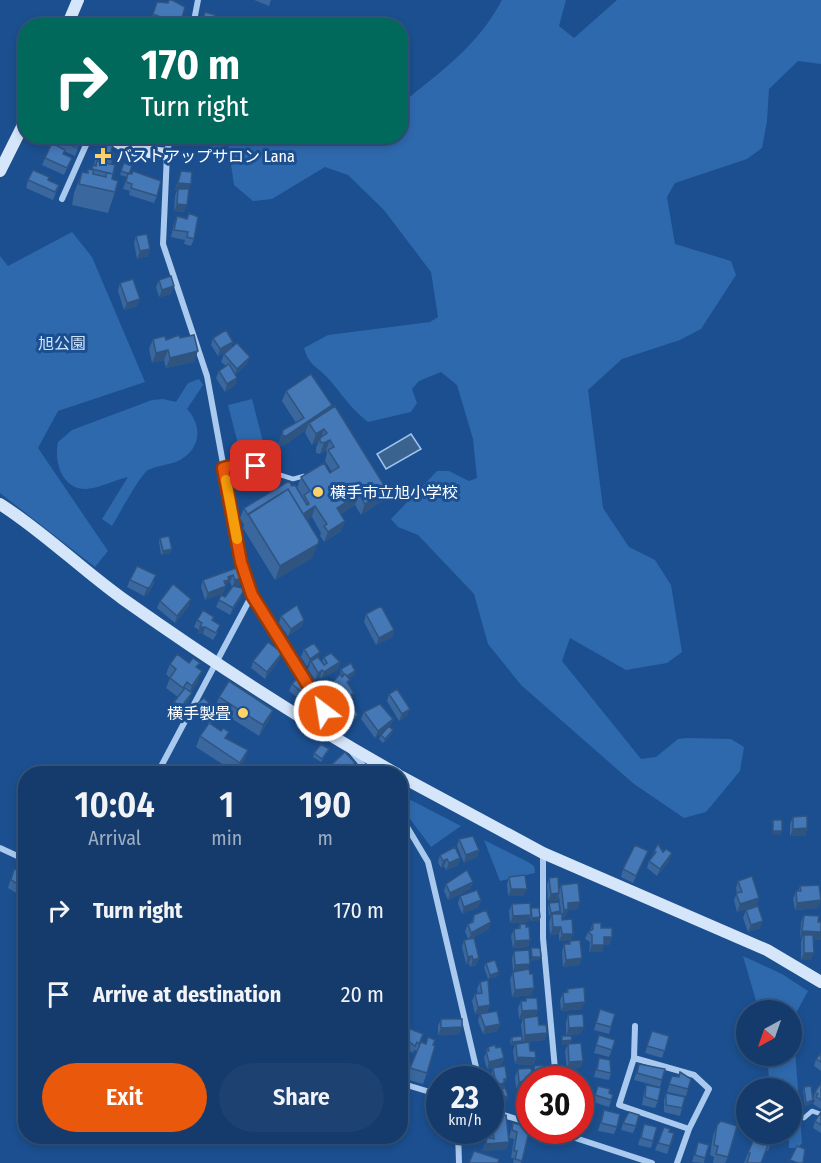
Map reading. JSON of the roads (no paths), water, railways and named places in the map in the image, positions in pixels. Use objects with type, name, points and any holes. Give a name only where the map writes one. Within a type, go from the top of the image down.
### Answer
[{"type":"street","points":[[70,18],[78,0]]},
{"type":"street","points":[[195,18],[198,0]]},
{"type":"street","points":[[0,171],[18,135]]},
{"type":"street","points":[[62,199],[86,144]]},
{"type":"street","points":[[121,144],[132,150],[167,154]]},
{"type":"street","points":[[169,144],[163,244],[207,376],[241,562],[252,595],[345,744],[363,766]]},
{"type":"street","points":[[0,504],[122,598],[215,662],[383,766]]},
{"type":"street","points":[[161,766],[252,595]]},
{"type":"street","points":[[408,780],[543,853],[767,950],[820,980]]},
{"type":"street","points":[[408,828],[428,862],[476,1066]]},
{"type":"street","points":[[0,848],[18,856]]},
{"type":"street","points":[[543,853],[543,938],[555,1066]]},
{"type":"street","points":[[635,1026],[634,1058],[619,1105],[689,1129]]},
{"type":"street","points":[[634,1058],[694,1076],[709,1089],[689,1129],[677,1163]]},
{"type":"street","points":[[408,1085],[426,1091]]},
{"type":"street","points":[[458,1144],[459,1163]]},
{"type":"street","points":[[594,1144],[652,1163]]},
{"type":"lane","points":[[223,468],[244,463],[293,479],[310,473]]},
{"type":"lane","points":[[804,1118],[812,1111],[821,1114]]},
{"type":"place","name":"バストアップサロン Lana","points":[[103,156]]},
{"type":"place","name":"横手市立旭小学校","points":[[318,492]]},
{"type":"place","name":"横手製畳","points":[[243,713]]},
{"type":"park label","name":"旭公園","points":[[62,343]]}]
